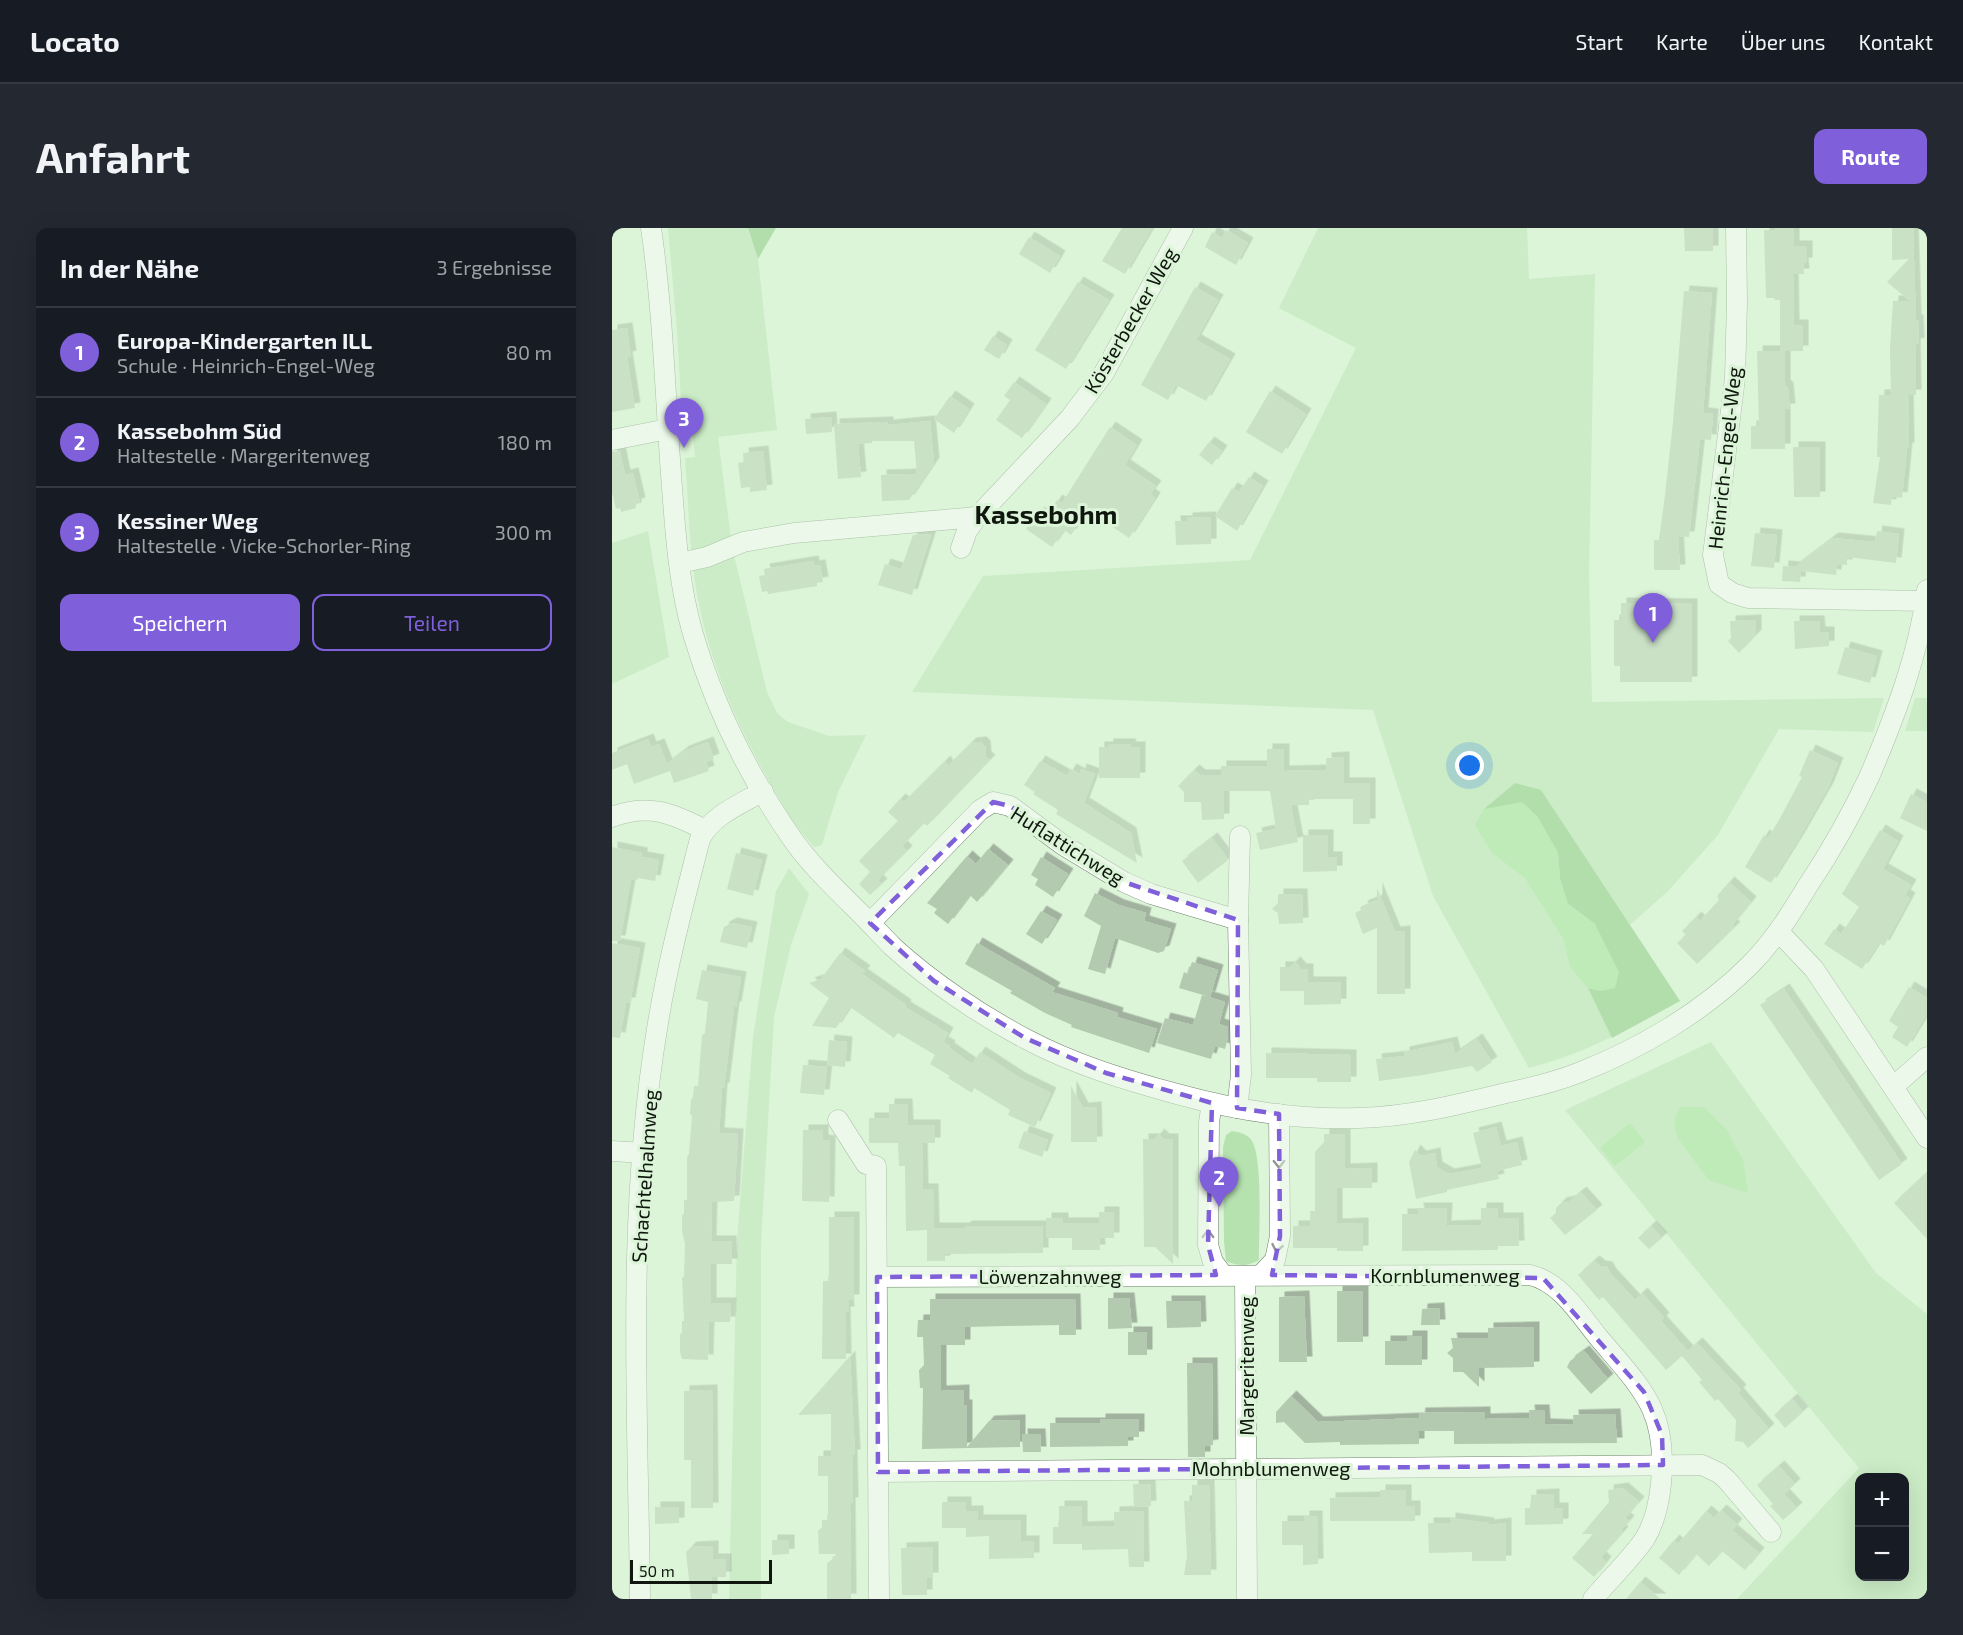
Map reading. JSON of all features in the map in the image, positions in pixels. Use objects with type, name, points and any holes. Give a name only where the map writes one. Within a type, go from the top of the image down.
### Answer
[{"type":"street","points":[[651,228],[660,301],[680,563],[693,633],[708,677],[735,739],[802,852],[894,948],[934,981],[1025,1038],[1106,1074],[1212,1103],[1279,1114],[1337,1118],[1396,1115],[1490,1097],[1574,1075],[1613,1059],[1684,1018],[1750,965],[1779,932],[1835,844],[1861,795],[1886,737],[1911,667],[1927,597]]},
{"type":"street","name":"Kösterbecker Weg","points":[[961,548],[967,531],[977,517],[1070,418],[1104,373],[1183,228]]},
{"type":"street","name":"Heinrich-Engel-Weg","points":[[1737,228],[1735,378],[1713,555],[1719,584],[1732,593],[1748,598],[1927,597]]},
{"type":"street","points":[[612,440],[669,429]]},
{"type":"street","points":[[680,563],[707,557],[743,542],[794,533],[977,517]]},
{"type":"street","points":[[612,817],[637,809],[650,810],[682,818],[705,830],[716,819],[764,791]]},
{"type":"street","name":"Huflattichweg","points":[[870,923],[980,810],[993,802],[1010,806],[1064,845],[1124,882],[1151,894],[1238,920]]},
{"type":"street","name":"Schachtelhalmweg","points":[[640,1599],[637,1292],[638,1222],[643,1153],[657,1030],[670,955],[700,839],[705,830]]},
{"type":"street","points":[[1238,1108],[1241,1075],[1238,920],[1240,836]]},
{"type":"street","points":[[1779,932],[1814,969],[1927,1138]]},
{"type":"street","points":[[1893,1087],[1927,1057]]},
{"type":"street","name":"Margeritenweg","points":[[1212,1103],[1209,1122],[1208,1245],[1213,1262],[1223,1275],[1253,1276],[1275,1260],[1280,1236],[1279,1114]]},
{"type":"street","points":[[838,1120],[866,1164],[876,1166],[879,1599]]},
{"type":"street","points":[[612,1151],[643,1153]]},
{"type":"street","name":"Löwenzahnweg","points":[[877,1277],[1223,1275]]},
{"type":"street","name":"Kornblumenweg","points":[[1253,1276],[1530,1275],[1543,1278],[1554,1286],[1644,1392],[1662,1435],[1663,1465],[1660,1497],[1655,1518],[1644,1540],[1593,1599]]},
{"type":"street","name":"Margeritenweg","points":[[1247,1599],[1246,1469],[1253,1276]]},
{"type":"street","points":[[1663,1465],[1702,1465],[1719,1473],[1771,1532]]},
{"type":"street","name":"Mohnblumenweg","points":[[878,1472],[1663,1465]]},
{"type":"highlighted area","points":[[993,802],[1010,806],[1124,882],[1238,920],[1237,1108],[1279,1114],[1280,1236],[1272,1275],[1543,1278],[1644,1392],[1662,1435],[1663,1465],[878,1472],[877,1277],[1216,1275],[1208,1245],[1212,1103],[1106,1073],[1025,1038],[934,981],[870,923]]},
{"type":"shaded area","points":[[668,228],[748,228],[758,259],[777,430],[718,437],[732,547],[767,692],[777,713],[788,722],[829,736],[866,735],[838,792],[822,845],[814,847],[789,815],[745,737],[713,658],[705,631],[691,550],[685,458],[695,457],[693,437],[683,437]]},
{"type":"shaded area","points":[[748,228],[776,228],[758,259]]},
{"type":"shaded area","points":[[1318,228],[1527,228],[1529,279],[1595,274],[1589,574],[1592,702],[1884,698],[1873,732],[1779,729],[1718,835],[1669,890],[1630,925],[1680,1001],[1588,1048],[1529,1068],[1433,896],[1373,710],[912,692],[983,576],[1250,560],[1356,348],[1279,308]]},
{"type":"shaded area","points":[[648,531],[669,657],[612,684],[612,543]]},
{"type":"shaded area","points":[[1915,698],[1927,698],[1927,731],[1905,731]]},
{"type":"shaded area","points":[[1515,783],[1541,790],[1680,1001],[1612,1038],[1588,988],[1601,991],[1595,924],[1568,904],[1560,879],[1558,853],[1537,816],[1484,809]]},
{"type":"shaded area","points":[[1522,802],[1537,816],[1558,853],[1560,879],[1568,904],[1595,924],[1619,972],[1615,988],[1601,991],[1588,988],[1570,967],[1564,940],[1525,878],[1492,853],[1475,825],[1484,809]]},
{"type":"shaded area","points":[[789,868],[809,894],[791,945],[774,1017],[761,1244],[761,1599],[729,1599],[737,1240],[753,1037],[776,891]]},
{"type":"shaded area","points":[[1711,1042],[1876,1273],[1927,1314],[1927,1599],[1737,1599],[1859,1468],[1565,1110]]},
{"type":"shaded area","points":[[1680,1107],[1704,1107],[1727,1131],[1743,1160],[1748,1193],[1709,1180],[1677,1137],[1674,1120]]},
{"type":"shaded area","points":[[1630,1123],[1645,1142],[1615,1166],[1600,1148]]},
{"type":"shaded area","points":[[1232,1131],[1243,1134],[1252,1141],[1258,1164],[1259,1260],[1246,1265],[1226,1261],[1223,1147],[1226,1135]]},
{"type":"building","points":[[1122,228],[1152,228],[1125,274],[1102,261]]},
{"type":"building","points":[[1684,228],[1713,228],[1713,251],[1685,251]]},
{"type":"building","points":[[1776,228],[1794,228],[1794,246],[1807,246],[1807,263],[1803,263],[1804,274],[1793,274],[1794,325],[1803,325],[1803,351],[1785,351],[1785,385],[1788,388],[1790,409],[1785,409],[1785,449],[1751,449],[1751,426],[1759,426],[1757,351],[1780,351],[1780,300],[1766,298],[1764,230],[1775,230]]},
{"type":"building","points":[[1892,228],[1913,228],[1919,343],[1915,344],[1916,395],[1908,395],[1909,448],[1907,448],[1902,498],[1892,496],[1891,505],[1873,503],[1880,457],[1877,457],[1879,395],[1891,395],[1890,349],[1893,301],[1910,301],[1887,282],[1909,259],[1892,260]]},
{"type":"building","points":[[1226,230],[1248,243],[1236,265],[1205,247],[1212,232],[1222,238]]},
{"type":"building","points":[[1029,237],[1060,256],[1050,273],[1019,254]]},
{"type":"building","points":[[1078,282],[1109,300],[1066,369],[1035,350]]},
{"type":"building","points":[[1195,287],[1218,300],[1196,340],[1230,359],[1206,401],[1176,385],[1168,400],[1141,385]]},
{"type":"building","points":[[1684,291],[1712,293],[1703,413],[1713,414],[1711,440],[1700,439],[1689,537],[1678,536],[1680,570],[1654,570],[1654,540],[1659,540],[1665,495]]},
{"type":"building","points":[[627,328],[631,356],[627,357],[635,408],[612,412],[612,330]]},
{"type":"building","points":[[993,336],[1007,345],[999,359],[984,350]]},
{"type":"building","points":[[1014,382],[1046,404],[1022,438],[996,420],[1010,400],[1004,396]]},
{"type":"building","points":[[1270,391],[1306,414],[1282,454],[1246,432]]},
{"type":"building","points":[[950,396],[969,409],[954,433],[934,419]]},
{"type":"building","points":[[831,417],[832,432],[806,434],[805,419]]},
{"type":"building","points":[[930,421],[934,463],[909,500],[882,501],[881,475],[917,474],[914,441],[872,441],[872,443],[858,444],[861,477],[838,479],[834,424],[888,422],[888,425]]},
{"type":"building","points":[[1110,427],[1137,445],[1125,465],[1156,486],[1150,494],[1155,498],[1129,538],[1088,510],[1071,535],[1064,530],[1052,547],[1026,529],[1039,512],[1045,517],[1057,500],[1062,503]]},
{"type":"building","points":[[1209,442],[1222,451],[1212,465],[1199,455]]},
{"type":"building","points":[[1793,447],[1820,447],[1820,497],[1794,497]]},
{"type":"building","points":[[620,451],[625,475],[633,473],[640,503],[636,504],[636,508],[621,512],[620,508],[616,509],[612,492],[612,452]]},
{"type":"building","points":[[763,451],[767,490],[750,492],[750,487],[741,488],[738,463],[744,462],[743,453]]},
{"type":"building","points":[[1249,477],[1263,486],[1237,531],[1215,516],[1232,488],[1239,492]]},
{"type":"building","points":[[1211,517],[1211,544],[1176,545],[1175,521]]},
{"type":"building","points":[[1877,531],[1899,534],[1896,563],[1847,557],[1847,565],[1837,564],[1836,575],[1801,571],[1800,582],[1782,581],[1783,566],[1795,567],[1833,538],[1875,542]]},
{"type":"building","points":[[1755,533],[1777,535],[1774,568],[1751,566]]},
{"type":"building","points":[[913,535],[931,535],[912,595],[878,585],[885,564],[901,569]]},
{"type":"building","points":[[813,561],[814,566],[820,565],[823,582],[817,583],[817,586],[768,594],[767,591],[762,592],[759,576],[765,575],[764,569]]},
{"type":"building","points":[[1621,603],[1692,604],[1692,682],[1620,682],[1620,666],[1614,666],[1614,620],[1621,620]]},
{"type":"building","points":[[1756,620],[1756,635],[1739,653],[1728,641],[1731,638],[1730,621]]},
{"type":"building","points":[[1794,621],[1819,621],[1820,632],[1829,632],[1829,646],[1795,649]]},
{"type":"building","points":[[1845,647],[1877,656],[1870,683],[1837,674]]},
{"type":"building","points":[[648,739],[651,747],[659,744],[667,764],[684,751],[708,742],[714,759],[706,762],[709,771],[674,783],[670,771],[634,784],[627,764],[612,770],[612,753]]},
{"type":"building","points":[[981,742],[985,746],[986,757],[990,760],[927,826],[924,823],[902,846],[907,851],[878,880],[859,861],[898,821],[888,812],[900,799],[904,802],[945,761],[948,766],[971,743]]},
{"type":"building","points":[[1108,744],[1131,744],[1130,747],[1140,747],[1140,778],[1099,778],[1099,747],[1108,747]]},
{"type":"building","points":[[1267,749],[1284,749],[1284,771],[1327,770],[1326,758],[1344,757],[1344,783],[1370,783],[1370,824],[1353,824],[1353,799],[1309,799],[1309,805],[1291,805],[1298,842],[1260,850],[1256,833],[1276,829],[1270,791],[1224,791],[1224,819],[1202,820],[1201,802],[1184,802],[1184,792],[1178,786],[1194,770],[1200,775],[1221,775],[1221,766],[1267,766]]},
{"type":"building","points":[[1810,750],[1838,763],[1828,788],[1771,883],[1745,867],[1764,835],[1768,838],[1779,820],[1802,777],[1799,776]]},
{"type":"building","points":[[1040,761],[1067,776],[1071,769],[1080,774],[1081,769],[1095,774],[1084,803],[1131,833],[1137,863],[1056,814],[1058,810],[1033,794],[1035,792],[1024,785]]},
{"type":"building","points":[[1911,794],[1927,802],[1927,831],[1900,818]]},
{"type":"building","points":[[1880,830],[1898,841],[1883,869],[1911,885],[1905,895],[1910,898],[1884,946],[1879,943],[1862,969],[1824,944],[1834,929],[1841,934],[1859,907],[1842,894]]},
{"type":"building","points":[[1303,835],[1328,835],[1328,857],[1337,857],[1337,871],[1303,872]]},
{"type":"building","points":[[1212,838],[1227,861],[1198,883],[1182,861]]},
{"type":"building","points":[[612,847],[642,853],[642,857],[659,860],[655,881],[631,879],[620,941],[612,941]]},
{"type":"building","points":[[988,849],[1008,865],[977,902],[970,895],[948,924],[934,913],[937,909],[927,903],[967,856],[976,864]]},
{"type":"building","points":[[736,853],[762,860],[753,896],[727,889]]},
{"type":"building","points":[[1041,857],[1068,874],[1053,897],[1035,885],[1038,879],[1031,875]]},
{"type":"building","points":[[870,872],[882,884],[870,895],[859,884]]},
{"type":"building","points":[[1729,882],[1751,902],[1732,925],[1735,927],[1697,964],[1677,943],[1686,935],[1682,931],[1696,917],[1700,921],[1719,900],[1717,896]]},
{"type":"building","points":[[1377,888],[1395,932],[1405,931],[1405,994],[1377,994],[1377,928],[1363,934],[1355,913],[1363,909],[1362,906],[1377,900]]},
{"type":"building","points":[[1095,893],[1119,905],[1146,913],[1144,921],[1171,929],[1164,951],[1158,953],[1115,938],[1105,974],[1088,969],[1101,926],[1084,916]]},
{"type":"building","points":[[1278,894],[1302,894],[1303,923],[1279,924],[1278,913],[1272,909],[1278,903]]},
{"type":"building","points":[[1041,911],[1057,920],[1042,944],[1026,934]]},
{"type":"building","points":[[732,923],[752,927],[747,948],[720,942],[724,927]]},
{"type":"building","points":[[612,943],[640,948],[630,1003],[626,1003],[620,1038],[612,1037]]},
{"type":"building","points":[[977,943],[1055,988],[1052,992],[1118,1013],[1117,1017],[1157,1029],[1149,1053],[1071,1027],[1072,1025],[1010,993],[1012,991],[965,964]]},
{"type":"building","points":[[840,953],[865,971],[862,974],[906,1005],[905,1007],[948,1033],[943,1042],[972,1064],[980,1052],[1020,1078],[1051,1093],[1035,1127],[1008,1115],[1010,1110],[974,1088],[972,1093],[948,1078],[950,1076],[930,1064],[935,1055],[898,1033],[894,1038],[850,1007],[836,1028],[812,1026],[829,998],[809,983],[821,979]]},
{"type":"building","points":[[1192,962],[1218,970],[1210,997],[1179,988],[1184,972],[1188,974]]},
{"type":"building","points":[[1295,962],[1301,969],[1308,969],[1308,982],[1341,982],[1341,1004],[1304,1005],[1304,991],[1280,991],[1280,967],[1290,967]]},
{"type":"building","points":[[702,970],[741,977],[736,1007],[734,1007],[724,1088],[722,1088],[719,1133],[738,1134],[734,1201],[712,1202],[711,1241],[731,1241],[732,1264],[711,1264],[711,1303],[731,1303],[730,1322],[709,1322],[708,1360],[682,1359],[680,1352],[680,1335],[682,1321],[684,1321],[682,1278],[684,1276],[685,1244],[682,1216],[684,1200],[687,1200],[691,1099],[694,1086],[698,1086],[702,1035],[705,1033],[708,1002],[696,999]]},
{"type":"building","points":[[1909,987],[1927,998],[1927,1014],[1907,1047],[1892,1037],[1898,1027],[1889,1021]]},
{"type":"building","points":[[1784,989],[1902,1164],[1879,1180],[1760,1005]]},
{"type":"building","points":[[1202,995],[1225,1002],[1219,1024],[1228,1027],[1225,1049],[1215,1046],[1211,1059],[1157,1043],[1165,1018],[1193,1025]]},
{"type":"building","points":[[1477,1039],[1492,1062],[1477,1072],[1472,1066],[1379,1081],[1376,1059],[1404,1056],[1404,1052],[1452,1042],[1455,1054]]},
{"type":"building","points":[[829,1040],[847,1042],[845,1067],[827,1065]]},
{"type":"building","points":[[1266,1053],[1351,1055],[1351,1082],[1317,1082],[1317,1078],[1266,1078]]},
{"type":"building","points":[[803,1065],[827,1067],[824,1095],[800,1093]]},
{"type":"building","points":[[1071,1086],[1083,1108],[1096,1107],[1097,1142],[1071,1142]]},
{"type":"building","points":[[889,1104],[907,1104],[908,1125],[935,1125],[935,1143],[922,1143],[923,1189],[933,1189],[934,1228],[1043,1226],[1043,1253],[945,1254],[945,1261],[927,1261],[927,1230],[906,1231],[905,1166],[899,1166],[898,1143],[869,1143],[869,1118],[889,1118]]},
{"type":"building","points":[[1496,1127],[1501,1146],[1517,1142],[1522,1165],[1497,1171],[1499,1179],[1416,1199],[1409,1162],[1415,1150],[1421,1156],[1435,1153],[1437,1167],[1449,1174],[1482,1168],[1473,1133]]},
{"type":"building","points":[[803,1130],[823,1130],[823,1140],[830,1141],[829,1202],[802,1201]]},
{"type":"building","points":[[1024,1131],[1048,1140],[1042,1157],[1018,1148]]},
{"type":"building","points":[[1159,1134],[1164,1139],[1173,1139],[1173,1264],[1155,1247],[1144,1247],[1143,1139],[1155,1139]]},
{"type":"building","points":[[1324,1134],[1345,1134],[1345,1169],[1372,1168],[1372,1188],[1337,1188],[1337,1224],[1363,1223],[1363,1251],[1337,1251],[1337,1248],[1293,1248],[1293,1226],[1310,1226],[1310,1211],[1315,1211],[1315,1152],[1324,1142]]},
{"type":"building","points":[[1927,1172],[1927,1239],[1894,1203]]},
{"type":"building","points":[[1581,1192],[1597,1210],[1565,1235],[1550,1218],[1556,1213],[1556,1208],[1561,1203],[1570,1201]]},
{"type":"building","points":[[1418,1208],[1447,1208],[1446,1226],[1481,1225],[1481,1208],[1498,1208],[1498,1218],[1518,1218],[1519,1246],[1498,1246],[1498,1250],[1402,1251],[1402,1214],[1419,1214]]},
{"type":"building","points":[[1099,1212],[1114,1212],[1114,1238],[1099,1238],[1100,1250],[1072,1250],[1072,1238],[1046,1238],[1046,1218],[1063,1218],[1063,1223],[1099,1223]]},
{"type":"building","points":[[829,1217],[854,1217],[854,1300],[848,1300],[849,1312],[845,1312],[846,1359],[822,1359],[823,1281],[829,1281]]},
{"type":"building","points":[[1651,1226],[1662,1238],[1649,1249],[1638,1238]]},
{"type":"building","points":[[1594,1261],[1600,1266],[1607,1267],[1635,1300],[1642,1293],[1664,1318],[1661,1321],[1688,1351],[1697,1343],[1741,1390],[1738,1393],[1769,1429],[1748,1448],[1743,1442],[1735,1441],[1736,1420],[1718,1399],[1715,1401],[1699,1382],[1702,1380],[1682,1356],[1666,1370],[1603,1297],[1599,1300],[1578,1275]]},
{"type":"building","points":[[1337,1291],[1363,1291],[1363,1342],[1337,1342]]},
{"type":"building","points":[[1304,1296],[1307,1362],[1279,1362],[1279,1297]]},
{"type":"building","points":[[1108,1298],[1129,1298],[1132,1328],[1108,1329]]},
{"type":"building","points":[[930,1299],[1075,1299],[1076,1335],[1059,1335],[1059,1325],[965,1327],[965,1345],[941,1345],[941,1391],[964,1390],[964,1405],[967,1405],[967,1447],[989,1421],[1020,1420],[1020,1447],[922,1449],[923,1388],[920,1388],[919,1370],[924,1365],[923,1337],[917,1337],[918,1320],[930,1320]]},
{"type":"building","points":[[1166,1301],[1200,1301],[1201,1327],[1167,1328]]},
{"type":"building","points":[[1439,1308],[1440,1325],[1421,1325],[1422,1309]]},
{"type":"building","points":[[1534,1327],[1534,1367],[1479,1368],[1479,1387],[1463,1372],[1453,1372],[1453,1358],[1447,1353],[1453,1348],[1451,1338],[1488,1338],[1488,1328]]},
{"type":"building","points":[[1128,1332],[1147,1332],[1147,1355],[1128,1355]]},
{"type":"building","points":[[1407,1336],[1422,1336],[1422,1365],[1385,1365],[1385,1341],[1407,1341]]},
{"type":"building","points":[[1584,1351],[1608,1379],[1591,1394],[1567,1367],[1570,1361]]},
{"type":"building","points":[[850,1356],[855,1455],[852,1455],[853,1503],[850,1503],[851,1599],[827,1599],[827,1563],[839,1554],[819,1554],[818,1531],[822,1527],[822,1520],[828,1520],[828,1476],[818,1476],[818,1456],[831,1456],[831,1414],[798,1415]]},
{"type":"building","points":[[1187,1363],[1212,1363],[1213,1445],[1205,1446],[1205,1457],[1188,1457]]},
{"type":"building","points":[[712,1390],[713,1508],[691,1508],[691,1460],[684,1460],[684,1391]]},
{"type":"building","points":[[1291,1396],[1318,1422],[1419,1418],[1419,1421],[1420,1413],[1485,1412],[1485,1419],[1530,1418],[1529,1410],[1544,1410],[1545,1424],[1574,1425],[1573,1415],[1615,1414],[1617,1443],[1454,1444],[1454,1431],[1419,1431],[1419,1444],[1305,1443],[1284,1422],[1276,1423],[1276,1412]]},
{"type":"building","points":[[1792,1399],[1803,1412],[1785,1428],[1774,1415]]},
{"type":"building","points":[[1100,1419],[1139,1419],[1139,1437],[1128,1437],[1128,1446],[1050,1447],[1050,1423],[1100,1423]]},
{"type":"building","points":[[1022,1434],[1040,1434],[1041,1452],[1023,1452]]},
{"type":"building","points":[[1779,1466],[1795,1484],[1784,1494],[1797,1508],[1783,1520],[1770,1506],[1773,1504],[1757,1485]]},
{"type":"building","points":[[1133,1484],[1150,1484],[1151,1506],[1134,1507]]},
{"type":"building","points":[[1192,1485],[1209,1485],[1211,1575],[1184,1575],[1187,1556],[1184,1501],[1192,1501]]},
{"type":"building","points":[[1623,1488],[1639,1502],[1625,1518],[1629,1521],[1621,1530],[1623,1532],[1601,1557],[1606,1562],[1594,1577],[1572,1558],[1593,1534],[1582,1534],[1609,1502],[1608,1490]]},
{"type":"building","points":[[1380,1490],[1406,1490],[1406,1506],[1415,1506],[1415,1521],[1330,1521],[1330,1498],[1380,1497]]},
{"type":"building","points":[[1554,1494],[1554,1508],[1563,1508],[1563,1524],[1525,1525],[1525,1508],[1531,1508],[1531,1495]]},
{"type":"building","points":[[942,1502],[966,1502],[966,1511],[978,1511],[978,1520],[1021,1520],[1021,1541],[1034,1541],[1034,1558],[989,1559],[989,1536],[966,1537],[966,1528],[942,1528]]},
{"type":"building","points":[[1059,1506],[1082,1506],[1082,1527],[1114,1526],[1114,1512],[1143,1511],[1144,1567],[1129,1567],[1128,1549],[1082,1550],[1082,1544],[1053,1544],[1053,1527],[1059,1527]]},
{"type":"building","points":[[655,1507],[679,1507],[679,1523],[655,1524]]},
{"type":"building","points":[[1721,1510],[1737,1524],[1732,1530],[1759,1553],[1745,1570],[1722,1551],[1709,1566],[1696,1554],[1679,1575],[1659,1558],[1674,1540],[1678,1544],[1706,1511],[1714,1518]]},
{"type":"building","points":[[1304,1516],[1317,1516],[1318,1564],[1303,1565],[1303,1545],[1282,1545],[1282,1521],[1304,1521]]},
{"type":"building","points":[[1450,1518],[1489,1523],[1489,1525],[1506,1523],[1506,1561],[1472,1561],[1472,1552],[1429,1553],[1428,1523],[1450,1523]]},
{"type":"building","points":[[772,1540],[789,1540],[789,1554],[772,1555]]},
{"type":"building","points":[[713,1546],[713,1559],[726,1559],[726,1577],[712,1577],[712,1599],[691,1599],[686,1552],[691,1547]]},
{"type":"building","points":[[933,1547],[933,1578],[927,1578],[927,1595],[902,1595],[901,1548]]},
{"type":"building","points":[[1640,1582],[1661,1599],[1626,1599]]},
{"type":"place","name":"Kessiner Weg","points":[[684,448]]},
{"type":"place","name":"Europa-Kindergarten ILL","points":[[1653,643]]},
{"type":"place","name":"Kassebohm Süd","points":[[1219,1207]]},
{"type":"district","name":"Kassebohm","points":[[1046,513]]}]
